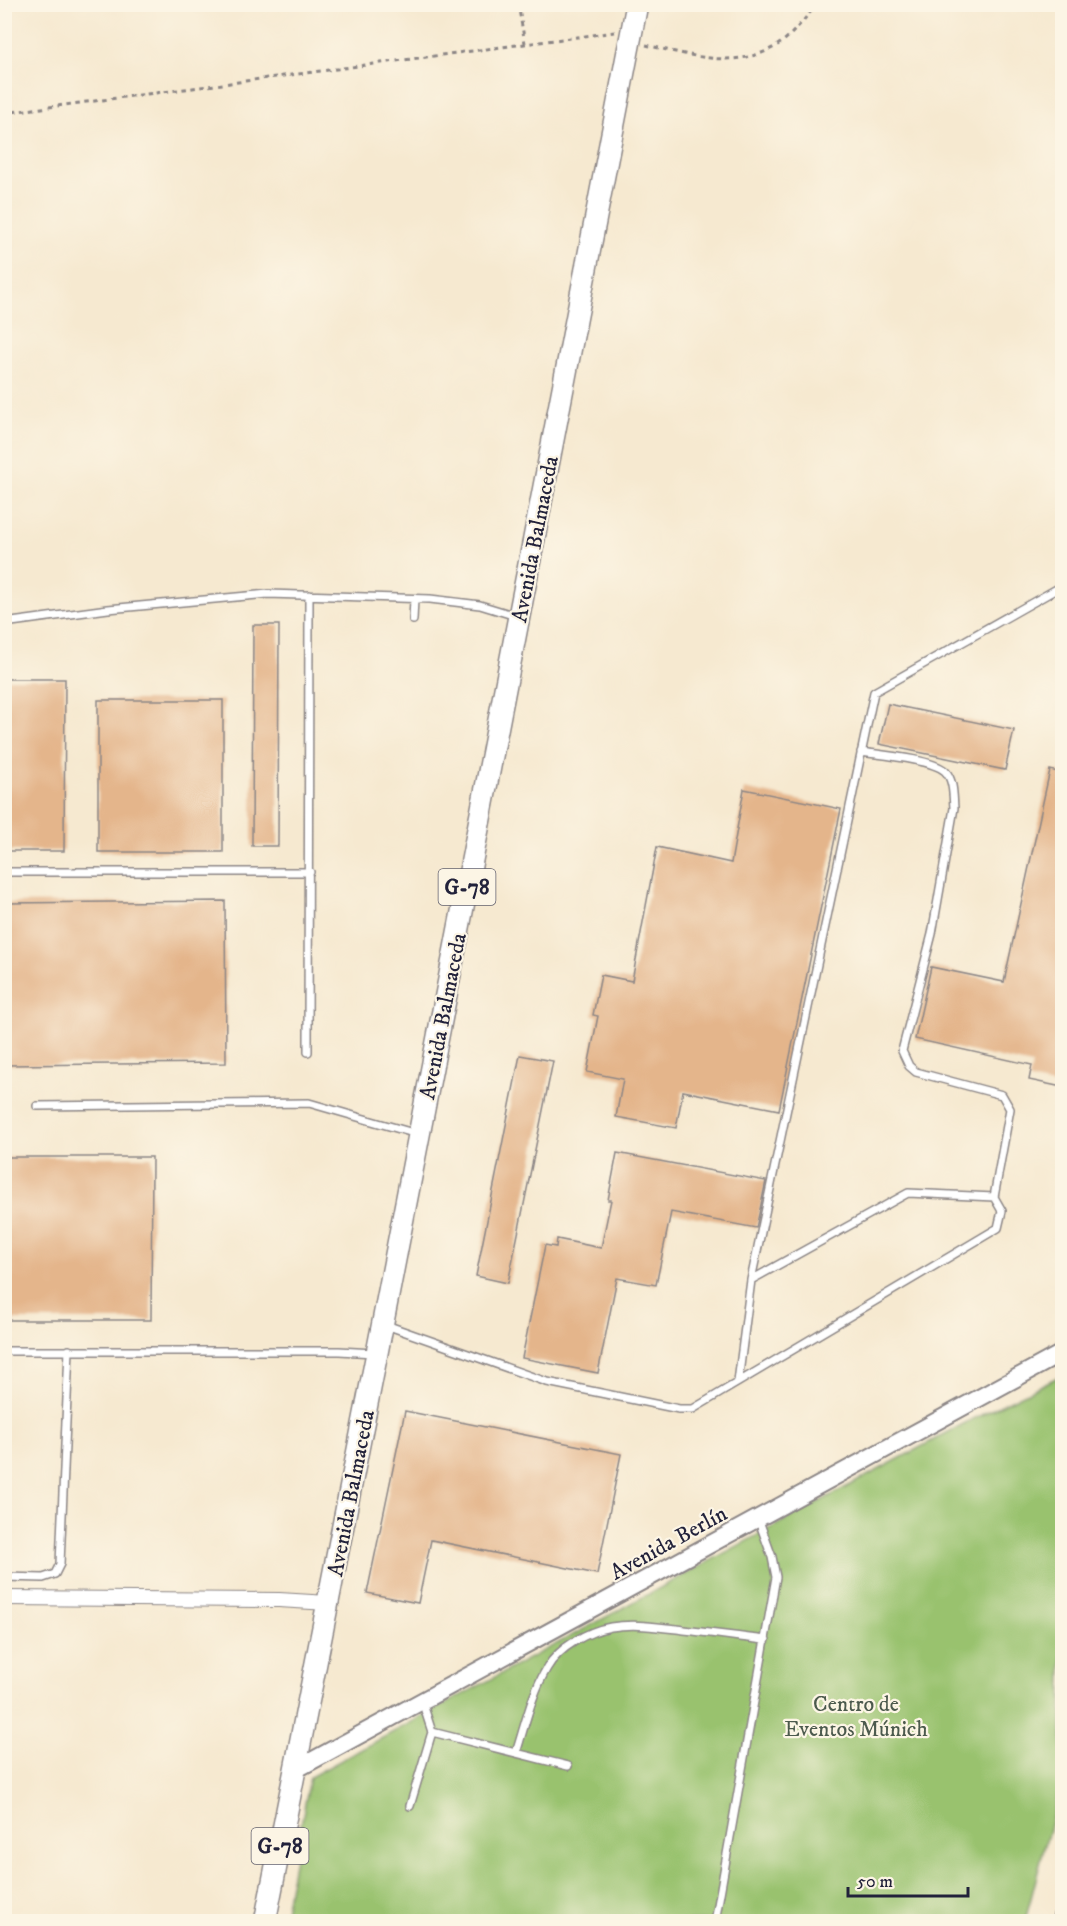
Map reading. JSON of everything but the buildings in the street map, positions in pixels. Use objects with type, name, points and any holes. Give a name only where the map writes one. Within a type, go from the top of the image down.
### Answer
[{"type":"main road","name":"Avenida Balmaceda","points":[[265,1922],[383,1324],[637,4]]},
{"type":"street","name":"Avenida Berlín","points":[[295,1770],[1062,1353]]},
{"type":"street","points":[[4,1598],[279,1600],[328,1603]]},
{"type":"lane","points":[[738,1382],[751,1280],[874,693],[1062,586]]},
{"type":"lane","points":[[4,623],[108,609],[257,595],[414,599],[480,605],[519,616]]},
{"type":"lane","points":[[308,1053],[309,595]]},
{"type":"lane","points":[[413,620],[414,599]]},
{"type":"lane","points":[[383,1324],[547,1382],[679,1409],[693,1409],[998,1228],[1002,1211],[994,1197],[1010,1109],[1002,1095],[916,1072],[909,1066],[902,1051],[932,934],[954,808],[953,788],[946,772],[933,764],[861,752]]},
{"type":"lane","points":[[4,872],[310,872]]},
{"type":"lane","points":[[37,1106],[309,1103],[419,1135]]},
{"type":"lane","points":[[751,1280],[908,1193],[994,1197]]},
{"type":"lane","points":[[4,1577],[43,1578],[55,1574],[60,1564],[69,1350]]},
{"type":"lane","points":[[4,1351],[377,1353]]},
{"type":"lane","points":[[715,1922],[776,1577],[772,1557],[758,1518]]},
{"type":"lane","points":[[516,1754],[538,1686],[548,1666],[558,1654],[577,1640],[599,1630],[637,1625],[766,1640]]},
{"type":"lane","points":[[410,1806],[432,1732],[423,1701]]},
{"type":"lane","points":[[432,1732],[568,1766]]},
{"type":"path","points":[[518,4],[525,43]]},
{"type":"path","points":[[4,112],[525,43],[630,36],[701,57],[716,59],[746,57],[766,51],[781,42],[817,4]]},
{"type":"green space","name":"Centro de Eventos Múnich","points":[[1062,1375],[1062,1780],[1025,1921],[283,1922],[310,1777],[967,1422]]},
{"type":"railway","points":[[1053,1922],[1062,1883]]}]
